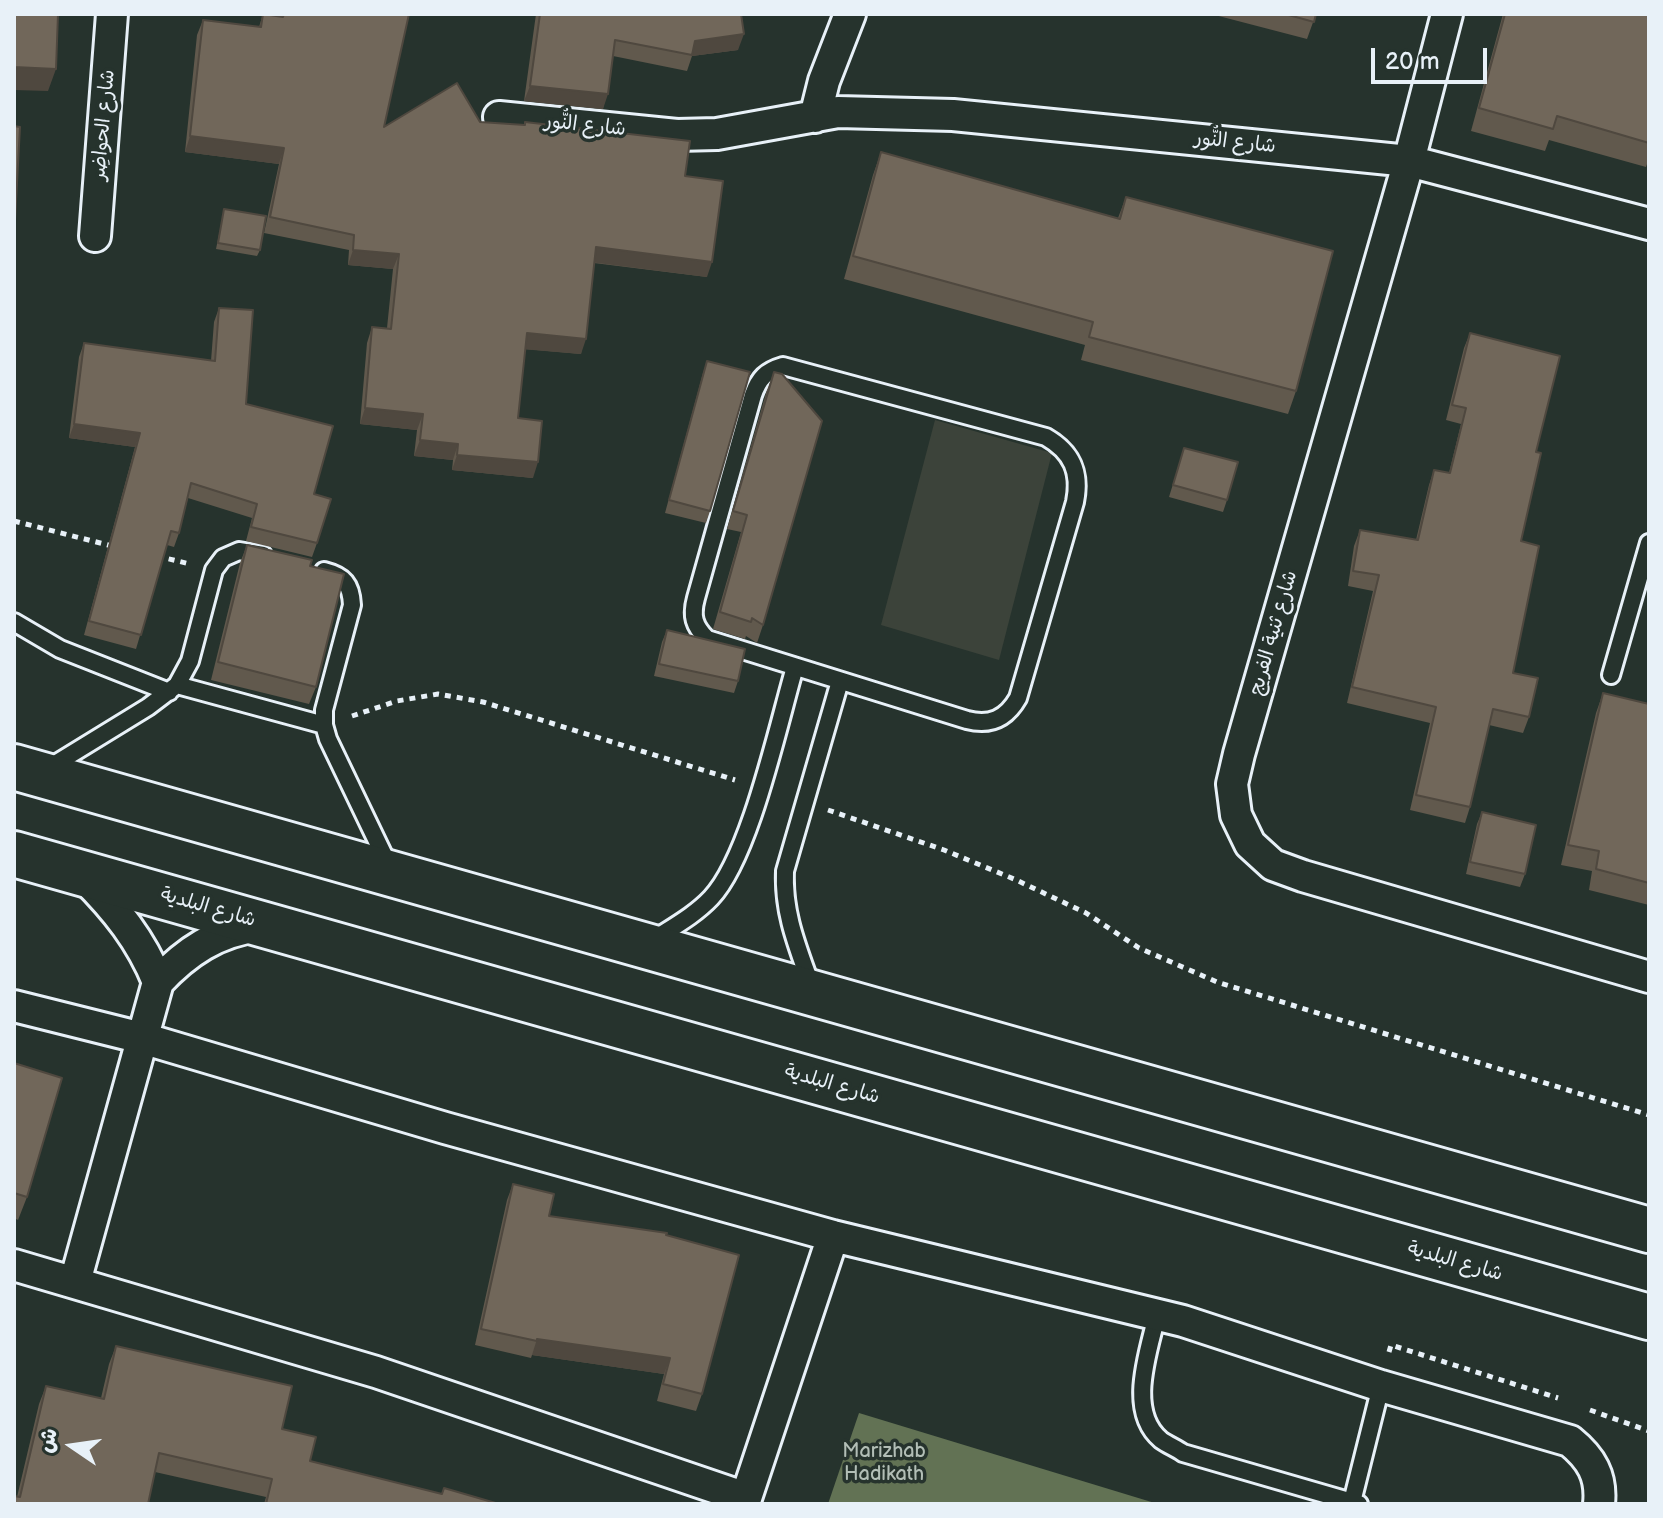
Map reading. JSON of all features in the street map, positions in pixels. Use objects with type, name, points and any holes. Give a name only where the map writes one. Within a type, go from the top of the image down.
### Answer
[{"type":"main road","points":[[26,771],[1649,1230]]},
{"type":"main road","name":"شارع البلدية","points":[[14,854],[1649,1317]]},
{"type":"street","name":"شارع الحواضِر","points":[[95,236],[112,14]]},
{"type":"street","points":[[815,117],[824,81],[850,14]]},
{"type":"street","name":"شارع ثنية الفريج","points":[[1447,14],[1409,161],[1239,754],[1232,784],[1236,815],[1250,844],[1273,865],[1649,977]]},
{"type":"street","name":"شارع النُّور","points":[[499,117],[677,135],[717,134],[838,112],[953,115],[1409,161],[1649,224]]},
{"type":"street","points":[[79,871],[134,933],[158,982]]},
{"type":"street","points":[[75,1282],[158,982],[196,947],[219,935],[269,925]]},
{"type":"street","points":[[14,1006],[142,1038],[445,1128],[833,1236],[1157,1315],[1381,1386],[1570,1441],[1586,1454],[1597,1473],[1599,1504]]},
{"type":"street","points":[[14,1265],[376,1372],[745,1501],[833,1236]]},
{"type":"lane","points":[[783,366],[797,368],[1046,437],[1070,456],[1078,486],[1018,698],[1012,708],[992,722],[979,723],[795,667],[707,639],[697,628],[692,613],[753,395],[758,381],[769,370],[783,366]]},
{"type":"lane","points":[[1611,675],[1649,543]]},
{"type":"lane","points":[[26,771],[173,688],[190,661],[214,570],[223,558],[239,551],[294,563],[344,579],[351,591],[352,605],[324,710],[324,725],[394,874]]},
{"type":"lane","points":[[14,622],[60,649],[173,688],[324,725]]},
{"type":"lane","points":[[644,946],[695,913],[725,880],[760,788],[795,667]]},
{"type":"lane","points":[[813,994],[789,921],[784,897],[785,871],[840,681]]},
{"type":"lane","points":[[1157,1315],[1142,1389],[1146,1418],[1159,1438],[1183,1453],[1355,1503],[1381,1386]]},
{"type":"path","points":[[14,521],[125,549]]},
{"type":"path","points":[[154,556],[214,570]]},
{"type":"path","points":[[324,725],[397,701],[438,694],[483,702],[760,788]]},
{"type":"path","points":[[805,802],[944,850],[1014,879],[1086,913],[1139,948],[1217,982],[1649,1115]]},
{"type":"shaded area","points":[[935,420],[1052,453],[999,660],[881,625]]},
{"type":"green space","name":"Marizhab Hadikath","points":[[859,1413],[1158,1504],[828,1504]]},
{"type":"building","points":[[14,14],[58,14],[56,69],[14,67]]},
{"type":"building","points":[[263,14],[283,17],[284,14],[409,14],[384,127],[457,83],[480,122],[525,125],[525,122],[690,141],[685,176],[723,181],[712,262],[596,247],[586,339],[527,333],[518,418],[542,421],[538,462],[457,455],[458,444],[420,440],[423,414],[365,408],[372,327],[391,329],[399,254],[353,250],[354,235],[270,217],[284,148],[190,136],[203,20],[261,27]]},
{"type":"building","points":[[540,14],[741,14],[744,34],[695,41],[692,55],[615,40],[608,94],[530,86]]},
{"type":"building","points":[[1285,14],[1316,14],[1314,22]]},
{"type":"building","points":[[1505,14],[1649,14],[1649,143],[1557,116],[1553,129],[1479,108]]},
{"type":"building","points":[[14,126],[20,127],[14,239]]},
{"type":"building","points":[[881,152],[1120,219],[1126,197],[1333,251],[1296,391],[1089,337],[1093,322],[853,256]]},
{"type":"building","points":[[224,209],[266,216],[260,250],[218,243]]},
{"type":"building","points":[[219,308],[253,310],[246,404],[333,426],[314,494],[331,499],[317,543],[251,527],[257,504],[191,483],[179,533],[171,531],[141,635],[89,621],[140,433],[74,424],[84,343],[215,361]]},
{"type":"building","points":[[1470,333],[1560,356],[1536,452],[1541,453],[1521,541],[1539,546],[1513,673],[1538,678],[1529,717],[1493,709],[1470,807],[1416,795],[1436,707],[1352,687],[1379,575],[1353,571],[1360,530],[1418,540],[1434,470],[1450,473],[1466,408],[1452,405]]},
{"type":"building","points":[[707,361],[750,372],[710,511],[669,500]]},
{"type":"building","points":[[774,372],[782,374],[822,421],[763,625],[752,618],[751,622],[720,612],[747,515],[733,511]]},
{"type":"building","points":[[1184,448],[1238,462],[1227,500],[1173,485]]},
{"type":"building","points":[[247,545],[312,560],[310,566],[344,574],[316,687],[218,662]]},
{"type":"building","points":[[667,630],[745,649],[738,681],[659,664]]},
{"type":"building","points":[[1603,693],[1649,704],[1649,883],[1596,869],[1599,851],[1568,845]]},
{"type":"building","points":[[1482,812],[1536,825],[1525,874],[1470,862]]},
{"type":"building","points":[[14,1063],[62,1078],[27,1197],[14,1193]]},
{"type":"building","points":[[513,1184],[554,1194],[549,1216],[667,1233],[739,1255],[702,1394],[663,1384],[670,1358],[537,1341],[481,1329]]},
{"type":"building","points":[[116,1346],[292,1386],[282,1429],[316,1437],[310,1461],[442,1494],[444,1488],[499,1504],[266,1504],[272,1479],[159,1453],[148,1504],[14,1504],[14,1496],[20,1497],[46,1386],[104,1399]]}]
